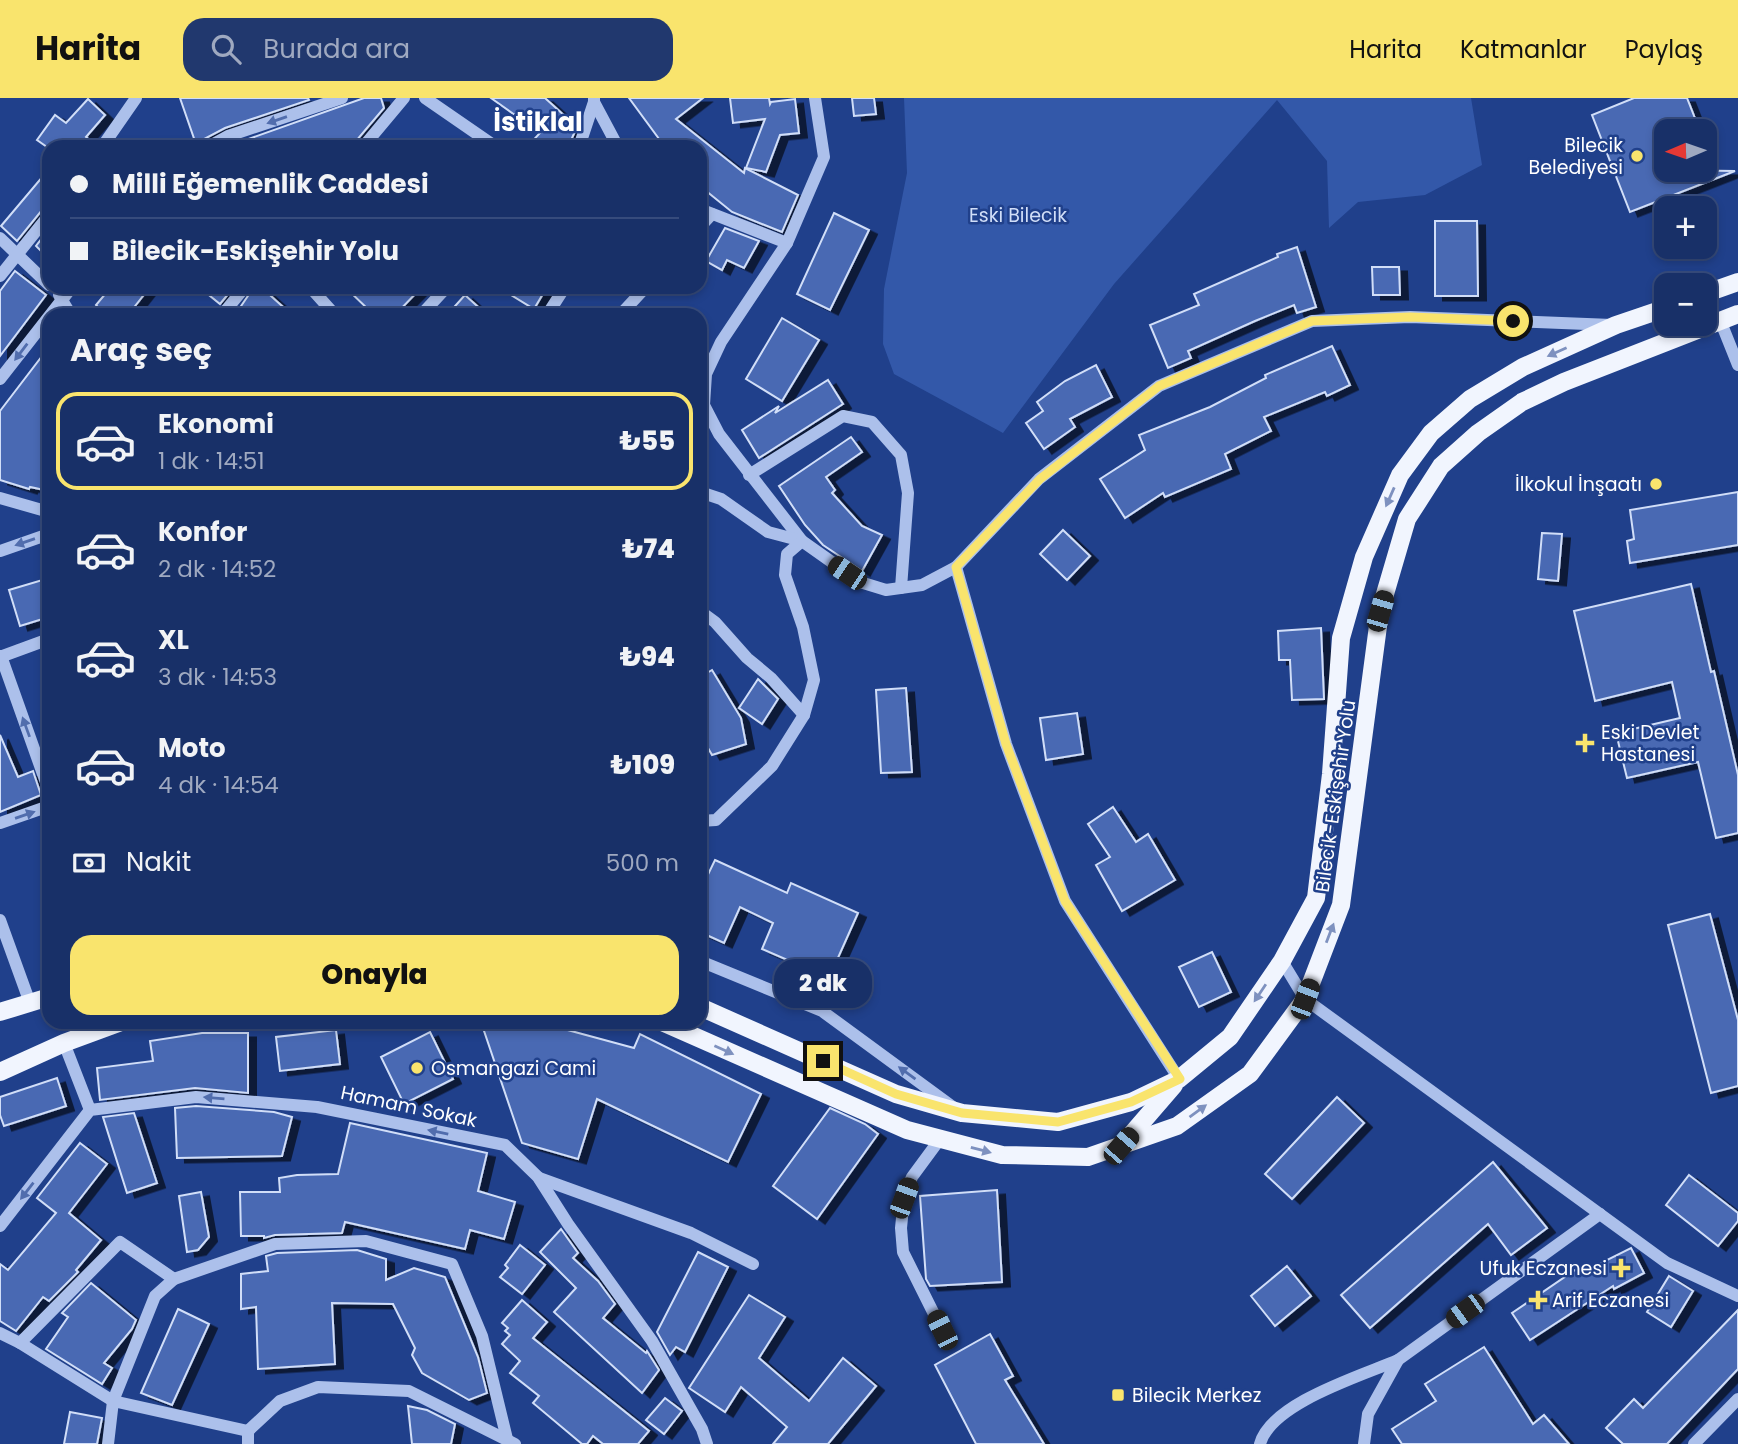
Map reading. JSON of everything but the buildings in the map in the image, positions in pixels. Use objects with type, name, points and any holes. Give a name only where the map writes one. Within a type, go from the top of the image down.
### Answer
[{"type":"main road","points":[[1717,289],[1738,282]]},
{"type":"main road","name":"Bilecik-Eskişehir Yolu","points":[[707,1010],[896,1094],[962,1113],[1058,1122],[1131,1102],[1180,1079],[1230,1037],[1282,961],[1316,898],[1331,774],[1341,638],[1364,556],[1400,475],[1431,433],[1470,399],[1523,367],[1616,325],[1654,312]]},
{"type":"main road","name":"Bilecik-Eskişehir Yolu","points":[[678,1029],[907,1130],[1002,1155],[1088,1157],[1177,1126],[1250,1074],[1305,999],[1341,905],[1380,611],[1406,519],[1441,466],[1478,433],[1522,402],[1564,382],[1738,314]]},
{"type":"main road","points":[[0,1013],[42,999]]},
{"type":"main road","points":[[0,1072],[102,1029]]},
{"type":"main road","points":[[1121,1146],[1180,1079]]},
{"type":"street","points":[[107,140],[136,98]]},
{"type":"street","points":[[221,140],[342,98]]},
{"type":"street","points":[[369,140],[404,98]]},
{"type":"street","points":[[425,98],[486,140]]},
{"type":"street","points":[[707,372],[722,342],[787,243],[824,156],[815,98]]},
{"type":"street","points":[[581,140],[594,100]]},
{"type":"street","points":[[594,100],[614,140]]},
{"type":"street","points":[[707,211],[787,243]]},
{"type":"street","points":[[0,276],[42,224]]},
{"type":"street","points":[[0,239],[42,278]]},
{"type":"street","points":[[58,294],[67,308]]},
{"type":"street","points":[[54,308],[66,294]]},
{"type":"street","points":[[228,308],[239,294]]},
{"type":"street","points":[[316,294],[329,308]]},
{"type":"street","points":[[428,308],[440,294]]},
{"type":"street","points":[[626,308],[640,294]]},
{"type":"street","points":[[707,411],[719,434],[802,541],[860,582],[886,590],[922,585],[956,567],[1040,479],[1159,386],[1312,321],[1410,317],[1616,325]]},
{"type":"street","points":[[1720,320],[1738,365]]},
{"type":"street","points":[[0,379],[42,324]]},
{"type":"street","points":[[749,475],[843,416],[872,422],[901,455],[908,494],[901,588]]},
{"type":"street","points":[[707,494],[721,499],[768,532],[802,541]]},
{"type":"street","points":[[0,498],[42,510]]},
{"type":"street","points":[[0,551],[42,536]]},
{"type":"street","points":[[707,821],[716,820],[772,766],[803,715],[814,680],[803,627],[785,575],[787,554],[802,541]]},
{"type":"street","points":[[956,567],[1006,744],[1065,901],[1180,1079]]},
{"type":"street","points":[[707,616],[747,658],[771,678],[803,715]]},
{"type":"street","points":[[42,641],[1,656],[42,771]]},
{"type":"street","points":[[0,823],[42,808]]},
{"type":"street","points":[[0,920],[30,1003]]},
{"type":"street","points":[[1282,961],[1305,999],[1667,1263],[1738,1296]]},
{"type":"street","points":[[707,964],[821,1010],[962,1113]]},
{"type":"street","points":[[0,1226],[90,1110],[64,1043]]},
{"type":"street","name":"Hamam Sokak","points":[[90,1110],[196,1097],[317,1107],[505,1146],[538,1177],[568,1224],[652,1341],[702,1429],[707,1444]]},
{"type":"street","points":[[940,1139],[912,1177],[904,1198],[901,1228],[903,1252],[942,1330]]},
{"type":"street","points":[[538,1177],[691,1233],[753,1264]]},
{"type":"street","points":[[1260,1444],[1264,1432],[1296,1403],[1398,1360],[1600,1214]]},
{"type":"street","points":[[108,1444],[113,1401],[155,1296],[174,1279],[275,1244],[366,1241],[452,1264],[482,1336],[511,1441]]},
{"type":"street","points":[[20,1343],[120,1242],[174,1279]]},
{"type":"street","points":[[0,1333],[113,1401],[248,1437],[279,1401],[318,1387],[409,1391],[511,1441]]},
{"type":"street","points":[[1364,1444],[1368,1414],[1398,1360]]},
{"type":"street","points":[[1694,1444],[1738,1399]]},
{"type":"green space","name":"Eski Bilecik","points":[[904,98],[1471,98],[1482,165],[1425,195],[1358,202],[1329,228],[1327,161],[1277,100],[1114,284],[1003,433],[894,374],[883,344],[884,289],[907,173]]},
{"type":"place","name":"Bilecik Belediyesi","points":[[1637,156]]},
{"type":"place","name":"İlkokul İnşaatı","points":[[1656,484]]},
{"type":"place","name":"Eski Devlet Hastanesi","points":[[1585,743]]},
{"type":"place","name":"Osmangazi Cami","points":[[417,1068]]},
{"type":"place","name":"Ufuk Eczanesi","points":[[1621,1268]]},
{"type":"place","name":"Arif Eczanesi","points":[[1538,1300]]},
{"type":"place","name":"Bilecik Merkez","points":[[1118,1395]]},
{"type":"district","name":"İstiklal","points":[[538,122]]},
{"type":"route","points":[[823,1061],[896,1094],[962,1113],[1058,1122],[1131,1102],[1180,1079],[1065,901],[1006,744],[956,567],[1040,479],[1159,386],[1312,321],[1410,317],[1513,321]]}]
